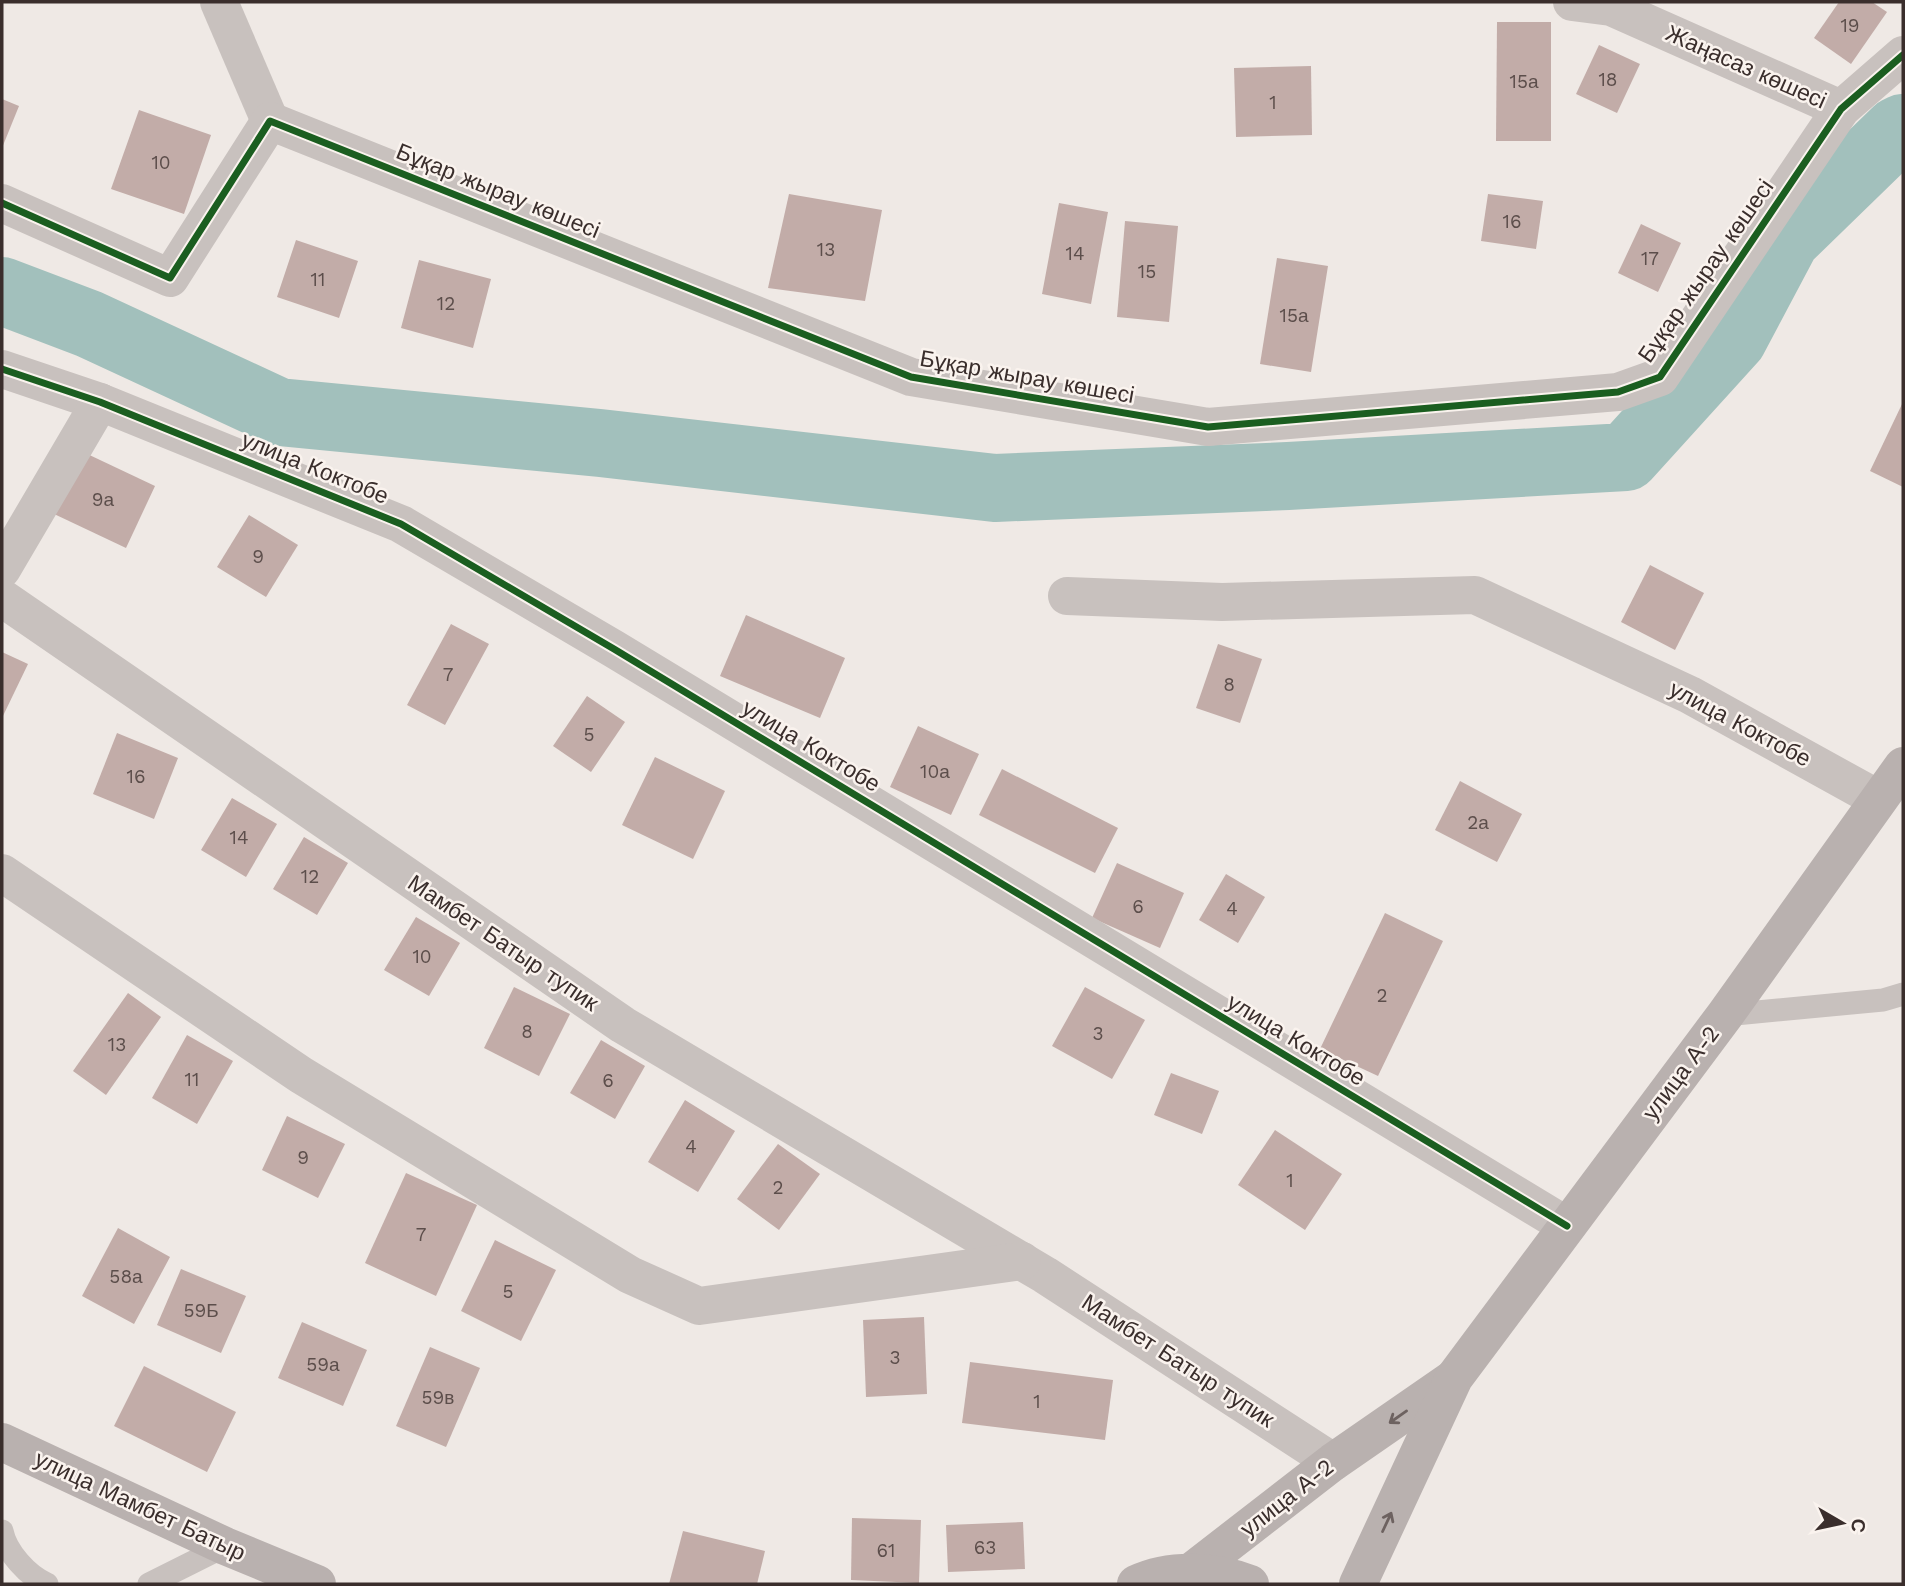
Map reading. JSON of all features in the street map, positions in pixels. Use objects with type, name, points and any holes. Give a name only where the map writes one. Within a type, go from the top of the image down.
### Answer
[{"type":"main road","name":"улица А-2","points":[[1358,1584],[1454,1378],[1725,1015],[1903,766]]},
{"type":"main road","name":"улица А-2","points":[[1191,1572],[1333,1462],[1454,1378]]},
{"type":"main road","name":"улица Мамбет Батыр","points":[[2,1442],[225,1546],[317,1584]]},
{"type":"main road","points":[[1136,1584],[1146,1579],[1191,1572],[1232,1577],[1250,1584]]},
{"type":"street","points":[[2,203],[170,278],[270,121],[219,2]]},
{"type":"street","name":"Жаңасаз көшесі","points":[[1572,2],[1611,7],[1841,109]]},
{"type":"street","name":"Бұқар жырау көшесі","points":[[270,121],[911,377],[1208,427],[1618,392],[1660,377],[1841,109],[1903,55]]},
{"type":"street","name":"улица Коктобе","points":[[2,369],[100,402],[401,524],[614,649],[1567,1226]]},
{"type":"street","points":[[2,569],[100,402]]},
{"type":"street","name":"улица Коктобе","points":[[1068,596],[1222,602],[1475,595],[1690,695],[1878,799]]},
{"type":"street","name":"Мамбет Батыр тупик","points":[[2,598],[623,1025],[1022,1261],[1333,1462]]},
{"type":"street","points":[[2,873],[301,1075],[630,1275],[699,1306],[1022,1261]]},
{"type":"lane","points":[[1725,1015],[1883,1000],[1903,994]]},
{"type":"lane","points":[[2,1531],[4,1542],[34,1579],[47,1584]]},
{"type":"lane","points":[[149,1584],[225,1546]]},
{"type":"building","points":[[1839,2],[1872,2],[1887,12],[1851,64],[1814,38]]},
{"type":"building","points":[[1497,22],[1551,22],[1551,141],[1496,141]]},
{"type":"building","points":[[1599,45],[1640,64],[1617,113],[1576,94]]},
{"type":"building","points":[[1311,66],[1312,135],[1236,137],[1234,68]]},
{"type":"building","points":[[2,99],[19,106],[2,148]]},
{"type":"building","points":[[139,110],[211,135],[184,214],[111,189]]},
{"type":"building","points":[[789,194],[882,210],[865,301],[768,288]]},
{"type":"building","points":[[1488,194],[1543,201],[1536,249],[1481,241]]},
{"type":"building","points":[[1059,203],[1108,212],[1091,304],[1042,294]]},
{"type":"building","points":[[1125,221],[1178,226],[1169,322],[1117,317]]},
{"type":"building","points":[[1641,224],[1681,243],[1658,292],[1618,273]]},
{"type":"building","points":[[296,240],[358,261],[339,318],[277,297]]},
{"type":"building","points":[[1277,258],[1328,266],[1311,372],[1260,364]]},
{"type":"building","points":[[419,260],[491,279],[473,348],[401,328]]},
{"type":"building","points":[[1903,402],[1903,487],[1870,471]]},
{"type":"building","points":[[81,451],[155,486],[126,548],[52,513]]},
{"type":"building","points":[[249,515],[298,545],[266,597],[217,567]]},
{"type":"building","points":[[1650,565],[1704,593],[1675,650],[1621,622]]},
{"type":"building","points":[[746,615],[845,658],[820,718],[720,676]]},
{"type":"building","points":[[451,624],[489,644],[445,725],[407,705]]},
{"type":"building","points":[[1218,644],[1262,659],[1240,723],[1196,708]]},
{"type":"building","points":[[2,652],[28,664],[2,718]]},
{"type":"building","points":[[587,696],[625,722],[591,772],[553,746]]},
{"type":"building","points":[[918,726],[979,754],[951,815],[890,787]]},
{"type":"building","points":[[117,733],[178,758],[154,819],[93,794]]},
{"type":"building","points":[[655,757],[725,791],[693,859],[622,825]]},
{"type":"building","points":[[1002,769],[1118,828],[1095,873],[979,815]]},
{"type":"building","points":[[1460,781],[1522,814],[1497,862],[1435,830]]},
{"type":"building","points":[[232,798],[277,824],[246,877],[201,850]]},
{"type":"building","points":[[304,837],[348,863],[317,915],[273,889]]},
{"type":"building","points":[[1117,863],[1184,893],[1160,948],[1092,918]]},
{"type":"building","points":[[1226,874],[1265,897],[1238,943],[1199,920]]},
{"type":"building","points":[[1385,913],[1443,941],[1378,1076],[1320,1049]]},
{"type":"building","points":[[416,917],[460,943],[429,996],[384,970]]},
{"type":"building","points":[[514,987],[570,1014],[539,1076],[484,1048]]},
{"type":"building","points":[[1085,987],[1145,1020],[1112,1079],[1052,1046]]},
{"type":"building","points":[[128,993],[161,1017],[106,1095],[73,1071]]},
{"type":"building","points":[[187,1035],[233,1061],[197,1124],[152,1098]]},
{"type":"building","points":[[601,1040],[645,1066],[615,1119],[570,1093]]},
{"type":"building","points":[[1171,1073],[1219,1091],[1202,1134],[1154,1115]]},
{"type":"building","points":[[685,1100],[735,1131],[698,1192],[648,1162]]},
{"type":"building","points":[[287,1116],[345,1144],[318,1198],[262,1170]]},
{"type":"building","points":[[1275,1130],[1342,1174],[1305,1230],[1238,1185]]},
{"type":"building","points":[[778,1144],[820,1174],[779,1230],[737,1199]]},
{"type":"building","points":[[406,1173],[477,1205],[436,1296],[365,1263]]},
{"type":"building","points":[[118,1228],[170,1257],[134,1324],[82,1296]]},
{"type":"building","points":[[495,1240],[556,1270],[521,1341],[461,1311]]},
{"type":"building","points":[[181,1269],[246,1296],[221,1353],[157,1325]]},
{"type":"building","points":[[924,1317],[927,1394],[866,1397],[863,1320]]},
{"type":"building","points":[[302,1322],[367,1350],[343,1406],[278,1378]]},
{"type":"building","points":[[430,1347],[480,1368],[446,1447],[396,1426]]},
{"type":"building","points":[[970,1362],[1113,1380],[1105,1440],[962,1423]]},
{"type":"building","points":[[144,1366],[236,1412],[207,1472],[114,1426]]},
{"type":"building","points":[[852,1518],[921,1520],[919,1583],[851,1580]]},
{"type":"building","points":[[1023,1522],[1025,1569],[948,1572],[946,1525]]},
{"type":"building","points":[[683,1531],[765,1551],[757,1584],[669,1584]]},
{"type":"waterway","points":[[2,291],[89,324],[279,412],[600,443],[995,488],[1288,476],[1626,457],[1733,339],[1786,239],[1903,128]]},
{"type":"cycle path","points":[[2,203],[170,278],[270,121],[911,377],[1208,427],[1618,392],[1660,377],[1841,109],[1903,55]]},
{"type":"cycle path","points":[[2,369],[100,402],[401,524],[614,649],[1567,1226]]}]
